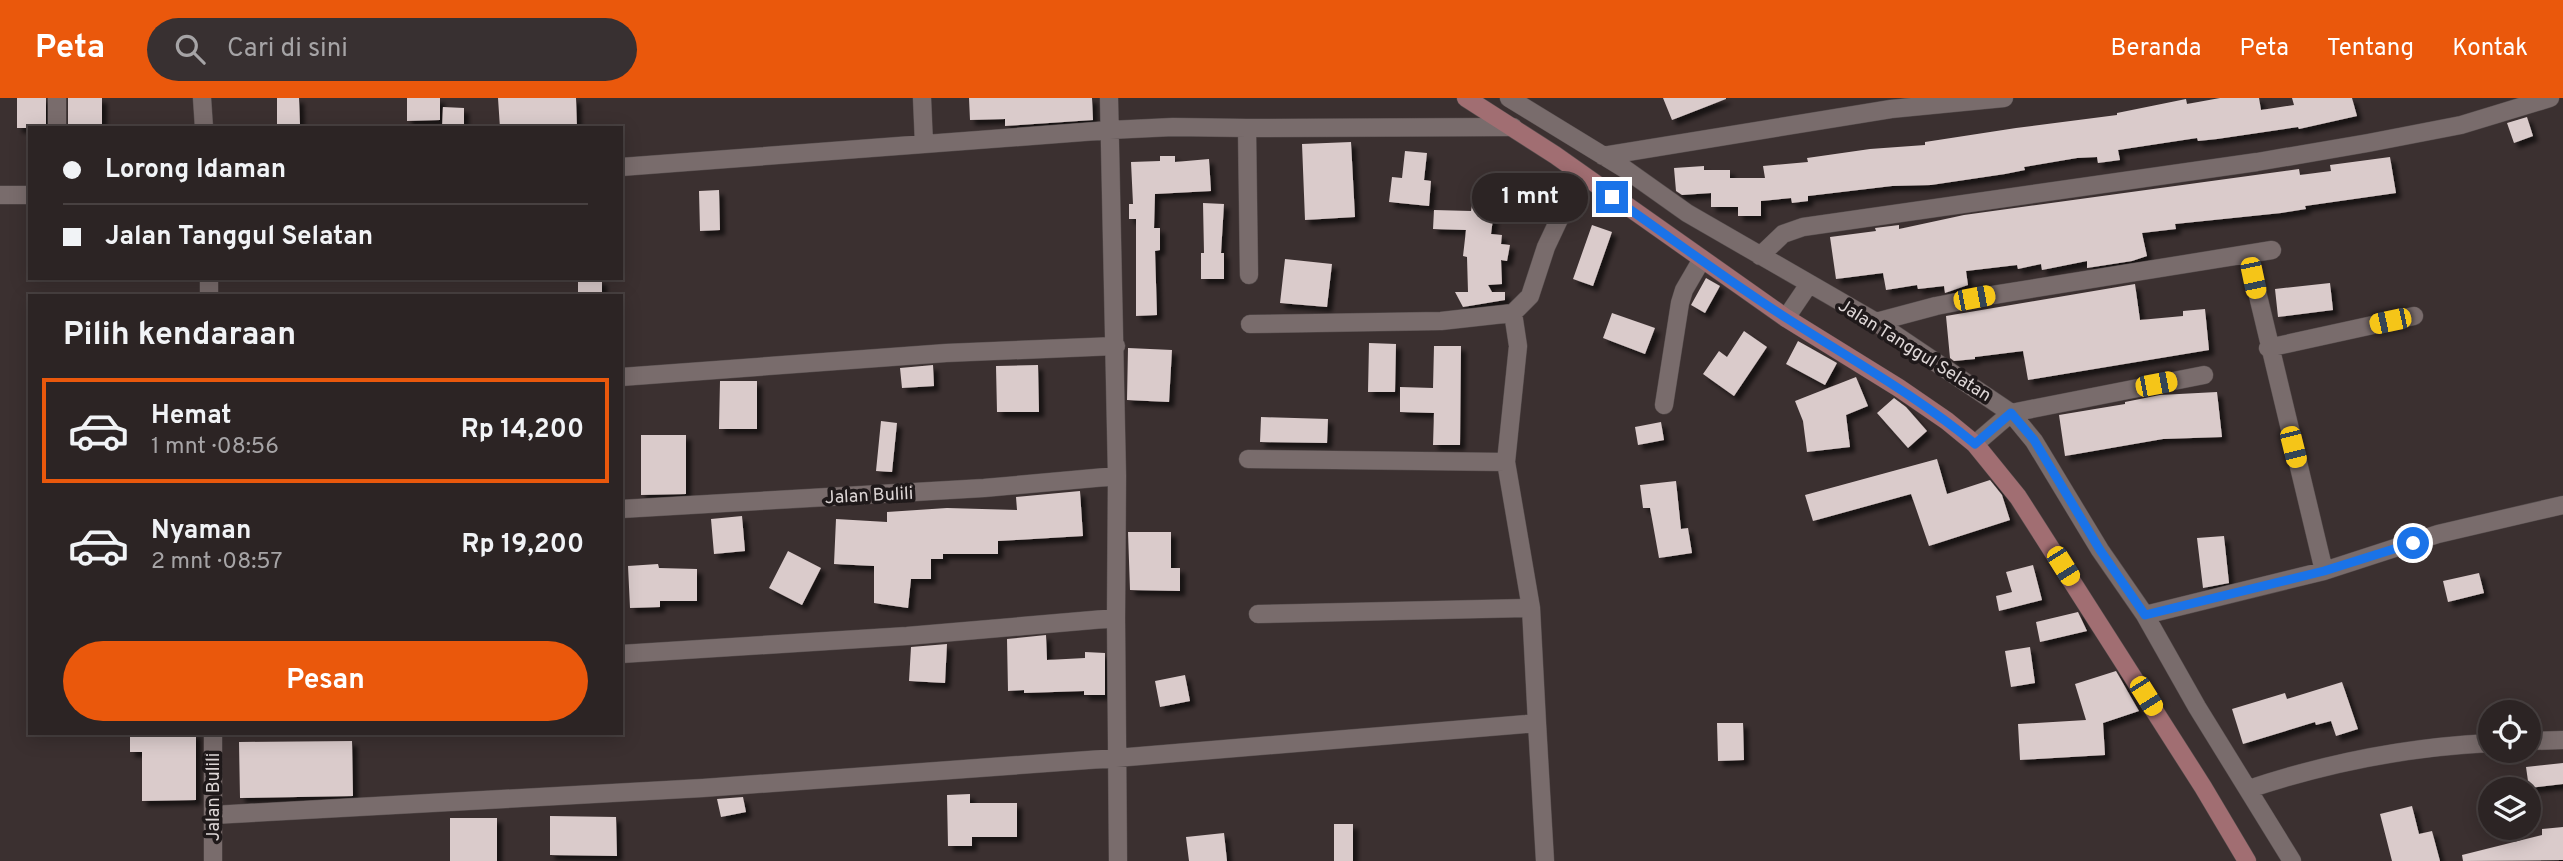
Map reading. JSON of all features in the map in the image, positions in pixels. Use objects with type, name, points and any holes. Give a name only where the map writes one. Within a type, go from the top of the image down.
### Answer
[{"type":"street","points":[[57,98],[57,126]]},
{"type":"street","points":[[202,98],[204,126]]},
{"type":"street","points":[[922,98],[924,144]]},
{"type":"street","points":[[1109,98],[1116,346],[1118,861]]},
{"type":"street","points":[[1466,98],[1555,155],[1786,318],[1899,388],[1975,444],[2018,497],[2196,775],[2247,861]]},
{"type":"street","name":"Jalan Tanggul Selatan","points":[[1509,98],[1625,169],[1687,213],[1876,322],[2011,413],[2034,440],[2100,550],[2145,615],[2197,707],[2292,861]]},
{"type":"street","points":[[1603,156],[1891,103],[2004,98]]},
{"type":"street","points":[[1760,257],[1783,234],[1803,227],[2244,164],[2368,143],[2461,125],[2550,98]]},
{"type":"street","points":[[623,167],[1173,127],[1513,127]]},
{"type":"street","points":[[1247,128],[1249,275]]},
{"type":"street","points":[[1250,324],[1441,321],[1513,313],[1530,296],[1546,247],[1580,175]]},
{"type":"street","points":[[0,195],[28,195]]},
{"type":"street","points":[[1876,322],[1993,295],[2272,250]]},
{"type":"street","points":[[2248,254],[2268,348],[2324,571]]},
{"type":"street","points":[[1664,405],[1680,303],[1684,290],[1702,259]]},
{"type":"street","points":[[1786,318],[1809,284]]},
{"type":"street","points":[[1513,313],[1518,346],[1506,462],[1531,608],[1545,861]]},
{"type":"street","points":[[2268,348],[2414,316]]},
{"type":"street","points":[[623,376],[946,353],[1116,346]]},
{"type":"street","points":[[1975,444],[2011,413],[2204,375]]},
{"type":"street","points":[[1248,459],[1506,462]]},
{"type":"street","name":"Jalan Bulili","points":[[623,509],[984,488],[1117,477]]},
{"type":"street","points":[[2145,615],[2324,571],[2438,534],[2563,505]]},
{"type":"street","points":[[1258,614],[1531,608]]},
{"type":"street","points":[[623,654],[907,636],[1116,618]]},
{"type":"street","points":[[213,815],[703,788],[1116,758],[1537,723]]},
{"type":"street","name":"Jalan Bulili","points":[[213,735],[213,861]]},
{"type":"street","points":[[2541,741],[2563,740]]},
{"type":"street","points":[[2249,789],[2290,775],[2405,751],[2478,744]]},
{"type":"building","points":[[17,98],[46,98],[46,126],[17,128]]},
{"type":"building","points":[[68,98],[102,98],[102,126],[68,126]]},
{"type":"building","points":[[277,98],[299,98],[300,125],[277,125]]},
{"type":"building","points":[[407,98],[440,98],[440,120],[407,121]]},
{"type":"building","points":[[498,98],[576,98],[577,126],[500,126]]},
{"type":"building","points":[[969,98],[1092,98],[1093,120],[1005,126],[1005,119],[970,120]]},
{"type":"building","points":[[1663,98],[1726,98],[1726,99],[1672,120]]},
{"type":"building","points":[[2220,98],[2259,98],[2261,110],[2294,105],[2292,98],[2352,98],[2357,116],[2299,129],[2298,127],[2198,141],[2197,138],[2118,150],[2120,160],[2098,163],[2097,157],[2077,158],[2024,167],[2025,170],[2005,174],[1931,185],[1892,186],[1808,196],[1808,201],[1792,203],[1791,198],[1761,201],[1761,216],[1738,216],[1738,207],[1711,207],[1711,193],[1682,195],[1676,191],[1674,168],[1704,166],[1704,170],[1730,170],[1730,178],[1765,178],[1763,166],[1808,162],[1807,158],[1925,145],[1925,142],[2117,115],[2186,99],[2187,104]]},
{"type":"building","points":[[443,107],[464,108],[464,126],[442,126]]},
{"type":"building","points":[[2527,117],[2533,136],[2514,143],[2507,123]]},
{"type":"building","points":[[1351,142],[1355,217],[1305,220],[1302,144]]},
{"type":"building","points":[[1405,151],[1427,153],[1424,180],[1431,181],[1429,206],[1389,202],[1392,177],[1402,178]]},
{"type":"building","points":[[1160,156],[1175,156],[1175,162],[1209,159],[1211,191],[1155,194],[1154,228],[1160,228],[1160,250],[1155,251],[1157,315],[1136,316],[1136,219],[1129,219],[1129,204],[1133,204],[1131,162],[1160,161]]},
{"type":"building","points":[[2390,157],[2396,193],[2305,206],[2306,209],[2281,213],[2175,224],[2176,229],[2142,233],[2147,256],[2132,261],[2087,268],[2087,261],[2042,270],[2041,264],[2018,269],[2017,265],[1966,271],[1968,285],[1945,293],[1944,286],[1918,289],[1917,285],[1886,290],[1883,273],[1836,279],[1830,237],[1899,225],[1899,229],[1964,215],[2299,169],[2300,175],[2331,171],[2330,165]]},
{"type":"building","points":[[719,190],[720,230],[700,231],[699,191]]},
{"type":"building","points":[[1474,193],[1496,196],[1491,234],[1502,235],[1501,244],[1510,245],[1507,261],[1501,260],[1502,284],[1488,285],[1492,292],[1505,292],[1505,300],[1463,307],[1455,292],[1468,292],[1467,257],[1463,256],[1466,230],[1433,229],[1434,210],[1471,211]]},
{"type":"building","points":[[1203,203],[1224,204],[1221,253],[1224,253],[1224,279],[1201,279],[1201,253],[1204,253]]},
{"type":"building","points":[[1592,225],[1612,232],[1593,286],[1573,279]]},
{"type":"building","points":[[1285,259],[1332,264],[1327,307],[1280,303]]},
{"type":"building","points":[[1706,278],[1720,286],[1705,313],[1691,305]]},
{"type":"building","points":[[578,280],[602,280],[602,294],[578,294]]},
{"type":"building","points":[[2330,283],[2333,310],[2278,317],[2275,289]]},
{"type":"building","points":[[2135,284],[2140,320],[2183,316],[2183,311],[2205,309],[2209,350],[2028,380],[2023,351],[1975,359],[1954,361],[1950,358],[1946,316]]},
{"type":"building","points":[[1612,313],[1655,328],[1645,354],[1603,338]]},
{"type":"building","points":[[1744,331],[1767,347],[1734,396],[1703,374],[1719,351],[1727,357]]},
{"type":"building","points":[[1798,341],[1837,363],[1825,385],[1786,364]]},
{"type":"building","points":[[1369,343],[1396,344],[1395,392],[1368,392]]},
{"type":"building","points":[[1434,346],[1461,346],[1460,445],[1433,445],[1434,413],[1400,412],[1400,387],[1433,388]]},
{"type":"building","points":[[1128,348],[1172,350],[1169,402],[1127,400]]},
{"type":"building","points":[[933,365],[934,386],[902,388],[900,368]]},
{"type":"building","points":[[1038,365],[1039,412],[997,412],[996,366]]},
{"type":"building","points":[[1856,377],[1868,406],[1846,415],[1850,447],[1807,452],[1803,421],[1795,401]]},
{"type":"building","points":[[720,381],[757,381],[757,429],[719,429]]},
{"type":"building","points":[[2217,392],[2222,437],[2163,439],[2065,456],[2059,415],[2160,395]]},
{"type":"building","points":[[1894,398],[1906,407],[1927,431],[1908,448],[1877,413]]},
{"type":"building","points":[[1261,417],[1328,419],[1327,443],[1260,442]]},
{"type":"building","points":[[881,421],[897,423],[892,472],[876,471]]},
{"type":"building","points":[[1661,422],[1664,440],[1638,445],[1635,427]]},
{"type":"building","points":[[641,435],[686,435],[686,494],[641,495]]},
{"type":"building","points":[[1937,459],[1947,494],[1990,480],[2002,495],[2010,520],[1929,546],[1911,494],[1813,521],[1805,495]]},
{"type":"building","points":[[1676,481],[1681,529],[1688,528],[1692,553],[1659,558],[1650,508],[1643,508],[1640,485]]},
{"type":"building","points":[[1080,491],[1083,536],[998,541],[998,554],[943,554],[943,559],[931,559],[931,579],[911,579],[908,608],[874,603],[874,566],[834,564],[836,519],[887,522],[887,512],[947,508],[1017,510],[1016,497]]},
{"type":"building","points":[[742,516],[745,551],[714,554],[711,519]]},
{"type":"building","points":[[1128,532],[1171,532],[1171,568],[1180,568],[1180,591],[1130,590]]},
{"type":"building","points":[[2224,536],[2229,583],[2203,588],[2197,538]]},
{"type":"building","points":[[788,551],[821,568],[802,605],[769,588]]},
{"type":"building","points":[[658,564],[659,568],[697,569],[697,601],[660,601],[660,607],[630,608],[628,566]]},
{"type":"building","points":[[2033,565],[2042,600],[1999,611],[1996,596],[2012,592],[2006,572]]},
{"type":"building","points":[[2479,573],[2484,593],[2448,602],[2443,581]]},
{"type":"building","points":[[2078,612],[2087,631],[2040,642],[2036,622]]},
{"type":"building","points":[[1046,635],[1047,660],[1085,658],[1085,652],[1105,653],[1105,695],[1084,695],[1084,691],[1008,691],[1007,639]]},
{"type":"building","points":[[947,644],[945,683],[909,681],[911,647]]},
{"type":"building","points":[[2030,647],[2035,683],[2011,687],[2005,651]]},
{"type":"building","points":[[2116,671],[2139,711],[2103,723],[2105,755],[2020,760],[2018,724],[2086,720],[2075,684]]},
{"type":"building","points":[[1185,675],[1190,701],[1160,707],[1155,681]]},
{"type":"building","points":[[2342,682],[2358,729],[2336,736],[2331,721],[2316,725],[2315,722],[2243,744],[2232,709],[2285,693],[2287,699]]},
{"type":"building","points":[[1717,723],[1743,723],[1744,760],[1718,761]]},
{"type":"building","points":[[130,735],[196,735],[196,800],[142,801],[142,752],[130,752]]},
{"type":"building","points":[[352,741],[353,796],[240,798],[239,742]]},
{"type":"building","points":[[2563,763],[2563,784],[2541,787],[2541,777],[2527,777],[2526,767]]},
{"type":"building","points":[[970,794],[970,803],[1017,803],[1017,837],[972,837],[972,846],[948,846],[947,795]]},
{"type":"building","points":[[743,797],[746,812],[721,817],[717,799]]},
{"type":"building","points":[[2412,806],[2419,834],[2432,831],[2440,861],[2392,861],[2380,814]]},
{"type":"building","points":[[550,816],[616,817],[617,856],[550,855]]},
{"type":"building","points":[[450,818],[497,818],[497,861],[450,861]]},
{"type":"building","points":[[1334,824],[1353,824],[1353,861],[1334,861]]},
{"type":"building","points":[[2563,827],[2563,860],[2463,861],[2462,855],[2522,840],[2541,840],[2542,829]]},
{"type":"building","points":[[1224,833],[1227,861],[1189,861],[1186,837]]},
{"type":"route","points":[[1612,197],[1786,318],[1899,388],[1975,444],[2011,413],[2034,440],[2100,550],[2145,615],[2324,571],[2413,543]]}]
